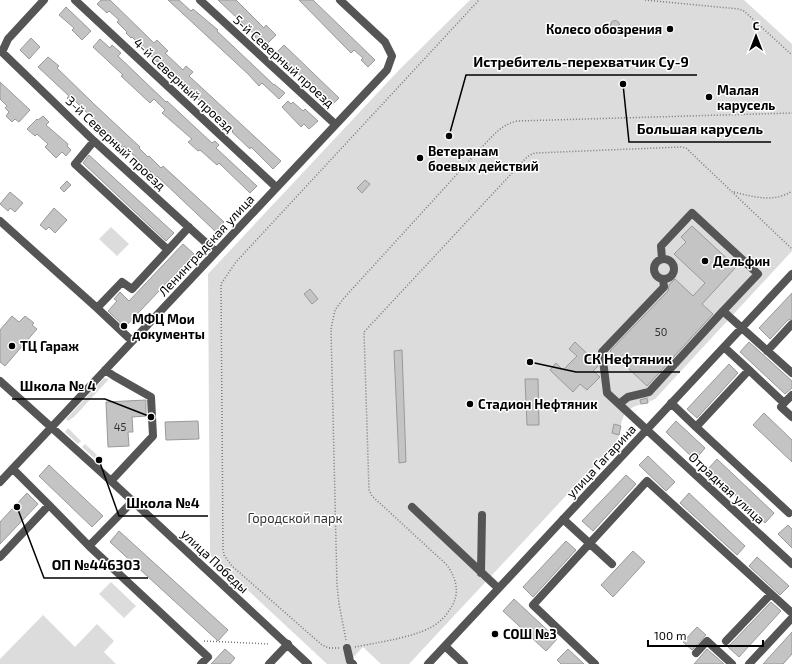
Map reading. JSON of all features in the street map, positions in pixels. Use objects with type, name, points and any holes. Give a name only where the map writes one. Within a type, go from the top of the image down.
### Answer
[{"type":"street","points":[[1,52],[8,39],[44,0]]},
{"type":"street","name":"4-й Северный проезд","points":[[75,0],[276,187]]},
{"type":"street","name":"5-й Северный проезд","points":[[200,0],[336,124]]},
{"type":"street","name":"Ленинградская улица","points":[[0,482],[387,70],[392,56],[384,42],[340,0]]},
{"type":"street","name":"3-й Северный проезд","points":[[1,52],[94,141],[216,252]]},
{"type":"street","points":[[94,141],[75,164],[168,250]]},
{"type":"street","points":[[619,404],[628,396],[649,392],[758,274],[692,212],[661,246],[662,259]]},
{"type":"street","points":[[0,221],[132,341]]},
{"type":"street","points":[[97,308],[122,282],[132,289],[189,227]]},
{"type":"street","points":[[662,259],[669,260],[674,269],[674,272],[670,277],[663,279],[657,277],[654,271],[654,265],[662,259]]},
{"type":"street","name":"улица Гагарина","points":[[428,664],[792,274]]},
{"type":"street","name":"Отрадная улица","points":[[663,279],[664,287],[602,352],[607,393],[792,564]]},
{"type":"street","points":[[723,311],[792,374]]},
{"type":"street","points":[[767,351],[792,324]]},
{"type":"street","points":[[724,347],[784,403]]},
{"type":"street","points":[[106,370],[151,397],[153,436],[111,481]]},
{"type":"street","points":[[696,427],[749,370]]},
{"type":"street","name":"улица Победы","points":[[0,381],[111,481],[308,664]]},
{"type":"street","points":[[792,395],[781,407],[792,417]]},
{"type":"street","points":[[670,403],[791,513]]},
{"type":"street","points":[[13,469],[89,546],[208,657],[201,664]]},
{"type":"street","points":[[595,664],[533,605],[647,481],[792,613]]},
{"type":"street","points":[[89,546],[132,502]]},
{"type":"street","points":[[0,557],[49,505]]},
{"type":"street","points":[[412,507],[498,588]]},
{"type":"street","points":[[481,573],[482,515]]},
{"type":"street","points":[[563,519],[612,564]]},
{"type":"street","points":[[726,641],[771,594]]},
{"type":"street","points":[[749,664],[792,618]]},
{"type":"street","points":[[696,652],[707,641],[732,664]]},
{"type":"street","points":[[269,664],[288,644]]},
{"type":"street","points":[[445,646],[464,664]]},
{"type":"street","points":[[347,648],[350,661],[353,664]]},
{"type":"path","points":[[479,0],[236,262],[222,284],[224,556],[232,566],[322,645],[329,648],[347,648],[400,637],[431,627],[440,622],[449,611],[455,598],[456,590],[453,574],[447,565],[372,496],[369,490],[363,336],[366,329],[530,155],[535,153],[682,147],[691,151],[792,249]]},
{"type":"path","points":[[645,0],[739,9],[744,11],[792,55]]},
{"type":"path","points":[[347,648],[337,585],[331,329],[335,310],[344,298],[480,150],[502,127],[509,123],[517,121],[792,113]]},
{"type":"path","points":[[733,192],[759,198],[782,197],[792,192]]},
{"type":"path","points":[[192,641],[270,644]]},
{"type":"green space","name":"Городской парк","points":[[470,0],[744,0],[792,44],[792,251],[655,399],[628,410],[621,423],[618,440],[409,664],[381,664],[363,647],[347,664],[327,664],[210,555],[208,274],[399,70]]},
{"type":"green space","points":[[111,227],[129,244],[117,256],[99,239]]},
{"type":"green space","points":[[104,378],[109,379],[74,417],[68,421],[66,419]]},
{"type":"green space","points":[[68,428],[81,441],[78,444],[65,432]]},
{"type":"green space","points":[[85,444],[97,455],[94,458],[82,447]]},
{"type":"green space","points":[[111,582],[136,606],[124,618],[99,594]]},
{"type":"green space","points":[[43,615],[75,647],[97,624],[114,641],[104,652],[116,664],[0,664],[0,659]]},
{"type":"building","points":[[101,0],[110,0],[154,43],[157,40],[168,51],[165,53],[183,70],[186,66],[193,72],[189,76],[281,161],[273,169],[251,147],[250,149],[198,99],[199,98],[184,85],[182,86],[175,80],[176,78],[158,61],[157,62],[132,37],[131,38],[117,22],[119,20],[109,11],[107,13],[97,4]]},
{"type":"building","points":[[168,0],[179,0],[191,11],[193,9],[218,30],[217,31],[274,85],[285,93],[279,99],[262,83],[259,86]]},
{"type":"building","points":[[218,0],[236,0],[264,28],[266,25],[276,35],[265,46]]},
{"type":"building","points":[[299,0],[313,0],[375,60],[368,67],[361,60],[363,58],[354,50],[351,53]]},
{"type":"building","points":[[66,7],[91,31],[82,40],[72,30],[74,28],[59,15]]},
{"type":"building","points":[[613,21],[617,21],[619,25],[617,29],[613,29],[611,27],[611,23]]},
{"type":"building","points":[[31,38],[40,47],[29,59],[20,50]]},
{"type":"building","points":[[100,39],[110,48],[112,45],[121,53],[118,56],[212,143],[215,141],[219,145],[216,148],[257,186],[250,193],[219,163],[217,165],[188,142],[192,139],[162,113],[165,110],[154,99],[150,103],[93,47]]},
{"type":"building","points":[[284,45],[339,98],[332,105],[276,53]]},
{"type":"building","points":[[48,57],[59,66],[57,68],[140,147],[139,148],[148,157],[149,156],[161,168],[163,166],[224,222],[216,232],[157,176],[155,178],[150,173],[151,172],[124,146],[123,148],[74,100],[72,103],[67,98],[69,96],[38,67]]},
{"type":"building","points":[[0,82],[30,110],[19,122],[15,119],[12,122],[6,116],[9,112],[5,108],[7,106],[0,99]]},
{"type":"building","points":[[288,101],[291,104],[293,102],[303,111],[305,109],[318,121],[309,129],[304,124],[301,127],[282,107]]},
{"type":"building","points":[[43,116],[49,122],[46,125],[68,144],[67,146],[71,150],[66,156],[62,152],[56,158],[45,147],[48,144],[37,134],[35,136],[27,129],[37,119],[38,120]]},
{"type":"building","points":[[89,155],[174,233],[166,241],[83,163]]},
{"type":"building","points":[[365,180],[370,184],[362,193],[357,188]]},
{"type":"building","points":[[67,181],[71,185],[64,192],[60,188]]},
{"type":"building","points":[[10,192],[23,203],[15,212],[10,208],[8,211],[0,204]]},
{"type":"building","points":[[54,208],[67,220],[55,233],[49,227],[46,230],[40,225]]},
{"type":"building","points":[[692,226],[736,267],[702,304],[713,314],[647,386],[610,351],[668,291],[669,285],[675,279],[693,296],[705,283],[674,254],[686,242],[681,237]]},
{"type":"building","points":[[183,244],[194,254],[125,327],[108,311],[117,301],[114,299],[120,292],[129,301]]},
{"type":"building","points":[[310,289],[318,299],[312,304],[304,294]]},
{"type":"building","points":[[792,293],[792,319],[788,320],[770,339],[759,328]]},
{"type":"building","name":"ТЦ Гараж","points":[[12,316],[19,322],[25,316],[34,323],[32,325],[37,329],[5,366],[0,362],[0,330]]},
{"type":"building","points":[[575,342],[598,364],[593,371],[600,377],[587,390],[580,384],[573,392],[550,370],[556,363],[563,370],[577,356],[569,349]]},
{"type":"building","points":[[749,342],[792,381],[792,388],[785,394],[740,352]]},
{"type":"building","points":[[402,350],[406,462],[399,463],[394,351]]},
{"type":"building","points":[[729,364],[738,373],[697,418],[687,409]]},
{"type":"building","points":[[525,379],[538,379],[539,425],[527,425]]},
{"type":"building","points":[[647,398],[648,403],[641,404],[640,400]]},
{"type":"building","points":[[146,400],[146,416],[132,417],[133,432],[128,432],[129,446],[108,447],[106,402]]},
{"type":"building","points":[[764,413],[792,440],[792,462],[753,425]]},
{"type":"building","points":[[198,421],[199,439],[166,440],[165,422]]},
{"type":"building","points":[[676,421],[705,448],[695,460],[666,432]]},
{"type":"building","points":[[614,424],[621,426],[619,435],[612,433]]},
{"type":"building","points":[[648,456],[675,482],[666,491],[639,465]]},
{"type":"building","points":[[717,459],[774,513],[765,523],[708,469]]},
{"type":"building","points":[[49,465],[103,516],[92,527],[39,476]]},
{"type":"building","points":[[626,475],[636,484],[593,531],[582,521]]},
{"type":"building","points":[[27,493],[38,504],[0,544],[0,522]]},
{"type":"building","points":[[689,493],[745,546],[737,555],[680,503]]},
{"type":"building","points":[[788,525],[792,529],[792,548],[778,534]]},
{"type":"building","points":[[119,531],[228,630],[218,641],[110,542]]},
{"type":"building","points":[[566,541],[576,550],[533,597],[523,587]]},
{"type":"building","points":[[633,551],[645,562],[613,597],[601,585]]},
{"type":"building","points":[[757,557],[789,586],[780,595],[749,566]]},
{"type":"building","points":[[514,599],[557,639],[546,651],[503,611]]},
{"type":"building","points":[[771,602],[781,611],[739,657],[727,646],[730,645]]},
{"type":"building","points":[[697,627],[706,635],[692,650],[683,642]]},
{"type":"building","points":[[792,632],[792,654],[783,664],[763,664]]},
{"type":"building","points":[[225,649],[235,658],[230,664],[211,664]]},
{"type":"building","points":[[568,649],[584,664],[561,664],[557,660]]},
{"type":"building","points":[[707,649],[724,664],[694,664]]},
{"type":"place","name":"Колесо обозрения","points":[[670,29]]},
{"type":"place","name":"Большая карусель","points":[[623,84]]},
{"type":"place","name":"Малая карусель","points":[[709,97]]},
{"type":"place","name":"Истребитель-перехватчик Су-9","points":[[449,136]]},
{"type":"place","name":"Ветеранам боевых действий","points":[[420,158]]},
{"type":"place","name":"Дельфин","points":[[705,261]]},
{"type":"place","name":"МФЦ Мои документы","points":[[124,326]]},
{"type":"place","name":"ТЦ Гараж","points":[[12,346]]},
{"type":"place","name":"СК Нефтяник","points":[[530,362]]},
{"type":"place","name":"Стадион Нефтяник","points":[[470,404]]},
{"type":"place","name":"Школа № 4","points":[[151,417]]},
{"type":"place","name":"Школа №4","points":[[99,460]]},
{"type":"place","name":"ОП №446303","points":[[17,507]]},
{"type":"place","name":"СОШ №3","points":[[495,634]]}]
